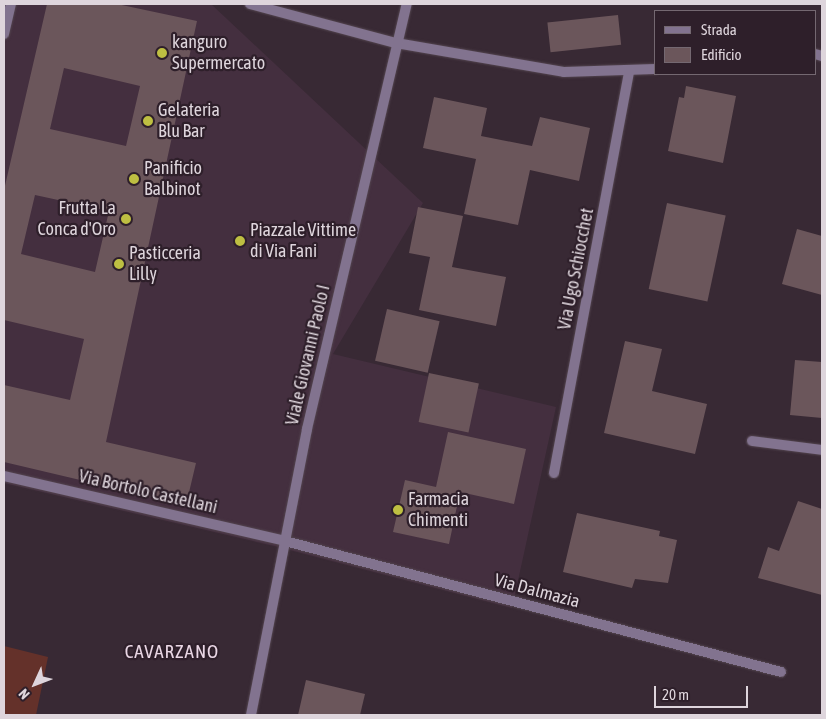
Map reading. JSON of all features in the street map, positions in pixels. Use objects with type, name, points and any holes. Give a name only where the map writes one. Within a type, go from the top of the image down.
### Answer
[{"type":"street","points":[[4,34],[11,4]]},
{"type":"street","points":[[250,4],[396,43],[564,72],[654,69]]},
{"type":"street","name":"Viale Giovanni Paolo I","points":[[251,715],[285,541],[396,43],[407,4]]},
{"type":"street","name":"Via Ugo Schiocchet","points":[[554,473],[629,71]]},
{"type":"street","points":[[752,441],[822,450]]},
{"type":"street","name":"Via Bortolo Castellani","points":[[4,476],[285,541]]},
{"type":"street","name":"Via Dalmazia","points":[[285,541],[782,672]]},
{"type":"shaded area","points":[[4,4],[211,4],[423,203],[333,354],[556,407],[512,608],[278,547],[4,483]]},
{"type":"shaded area","points":[[4,646],[48,657],[36,715],[4,715]]},
{"type":"building","points":[[47,4],[117,4],[197,21],[106,442],[196,463],[186,505],[4,462],[4,385],[70,400],[84,339],[4,320],[4,190]],"holes":[[[64,68],[140,86],[126,146],[50,129]],[[35,195],[109,211],[95,272],[21,254]]]},
{"type":"building","points":[[618,15],[621,45],[551,52],[547,22]]},
{"type":"building","points":[[686,86],[736,96],[723,163],[668,151],[679,97],[684,98]]},
{"type":"building","points":[[434,97],[487,108],[481,136],[532,146],[540,117],[590,128],[579,181],[530,170],[518,225],[464,214],[476,159],[423,148]]},
{"type":"building","points":[[667,203],[726,215],[707,302],[649,289]]},
{"type":"building","points":[[418,207],[463,216],[452,267],[506,277],[496,326],[419,310],[430,257],[409,253]]},
{"type":"building","points":[[797,229],[822,236],[822,295],[782,284]]},
{"type":"building","points":[[387,309],[440,321],[428,373],[375,361]]},
{"type":"building","points":[[625,341],[662,349],[652,391],[707,404],[695,454],[604,433]]},
{"type":"building","points":[[795,360],[822,362],[822,418],[790,415]]},
{"type":"building","points":[[429,373],[479,384],[468,433],[419,422]]},
{"type":"building","points":[[448,432],[526,449],[514,504],[460,492],[449,544],[393,532],[405,480],[436,487]]},
{"type":"building","points":[[798,501],[822,509],[822,595],[758,578],[768,547],[779,551]]},
{"type":"building","points":[[577,513],[660,531],[659,536],[677,540],[668,583],[635,579],[632,588],[563,572]]},
{"type":"building","points":[[306,680],[365,694],[360,715],[298,715]]},
{"type":"place","name":"kanguro Supermercato","points":[[162,53]]},
{"type":"place","name":"Gelateria Blu Bar","points":[[148,121]]},
{"type":"place","name":"Panificio Balbinot","points":[[134,179]]},
{"type":"place","name":"Frutta La Conca d'Oro","points":[[126,219]]},
{"type":"place","name":"Piazzale Vittime di Via Fani","points":[[240,241]]},
{"type":"place","name":"Pasticceria Lilly","points":[[119,264]]},
{"type":"place","name":"Farmacia Chimenti","points":[[398,510]]},
{"type":"district","name":"CAVARZANO","points":[[172,652]]}]
